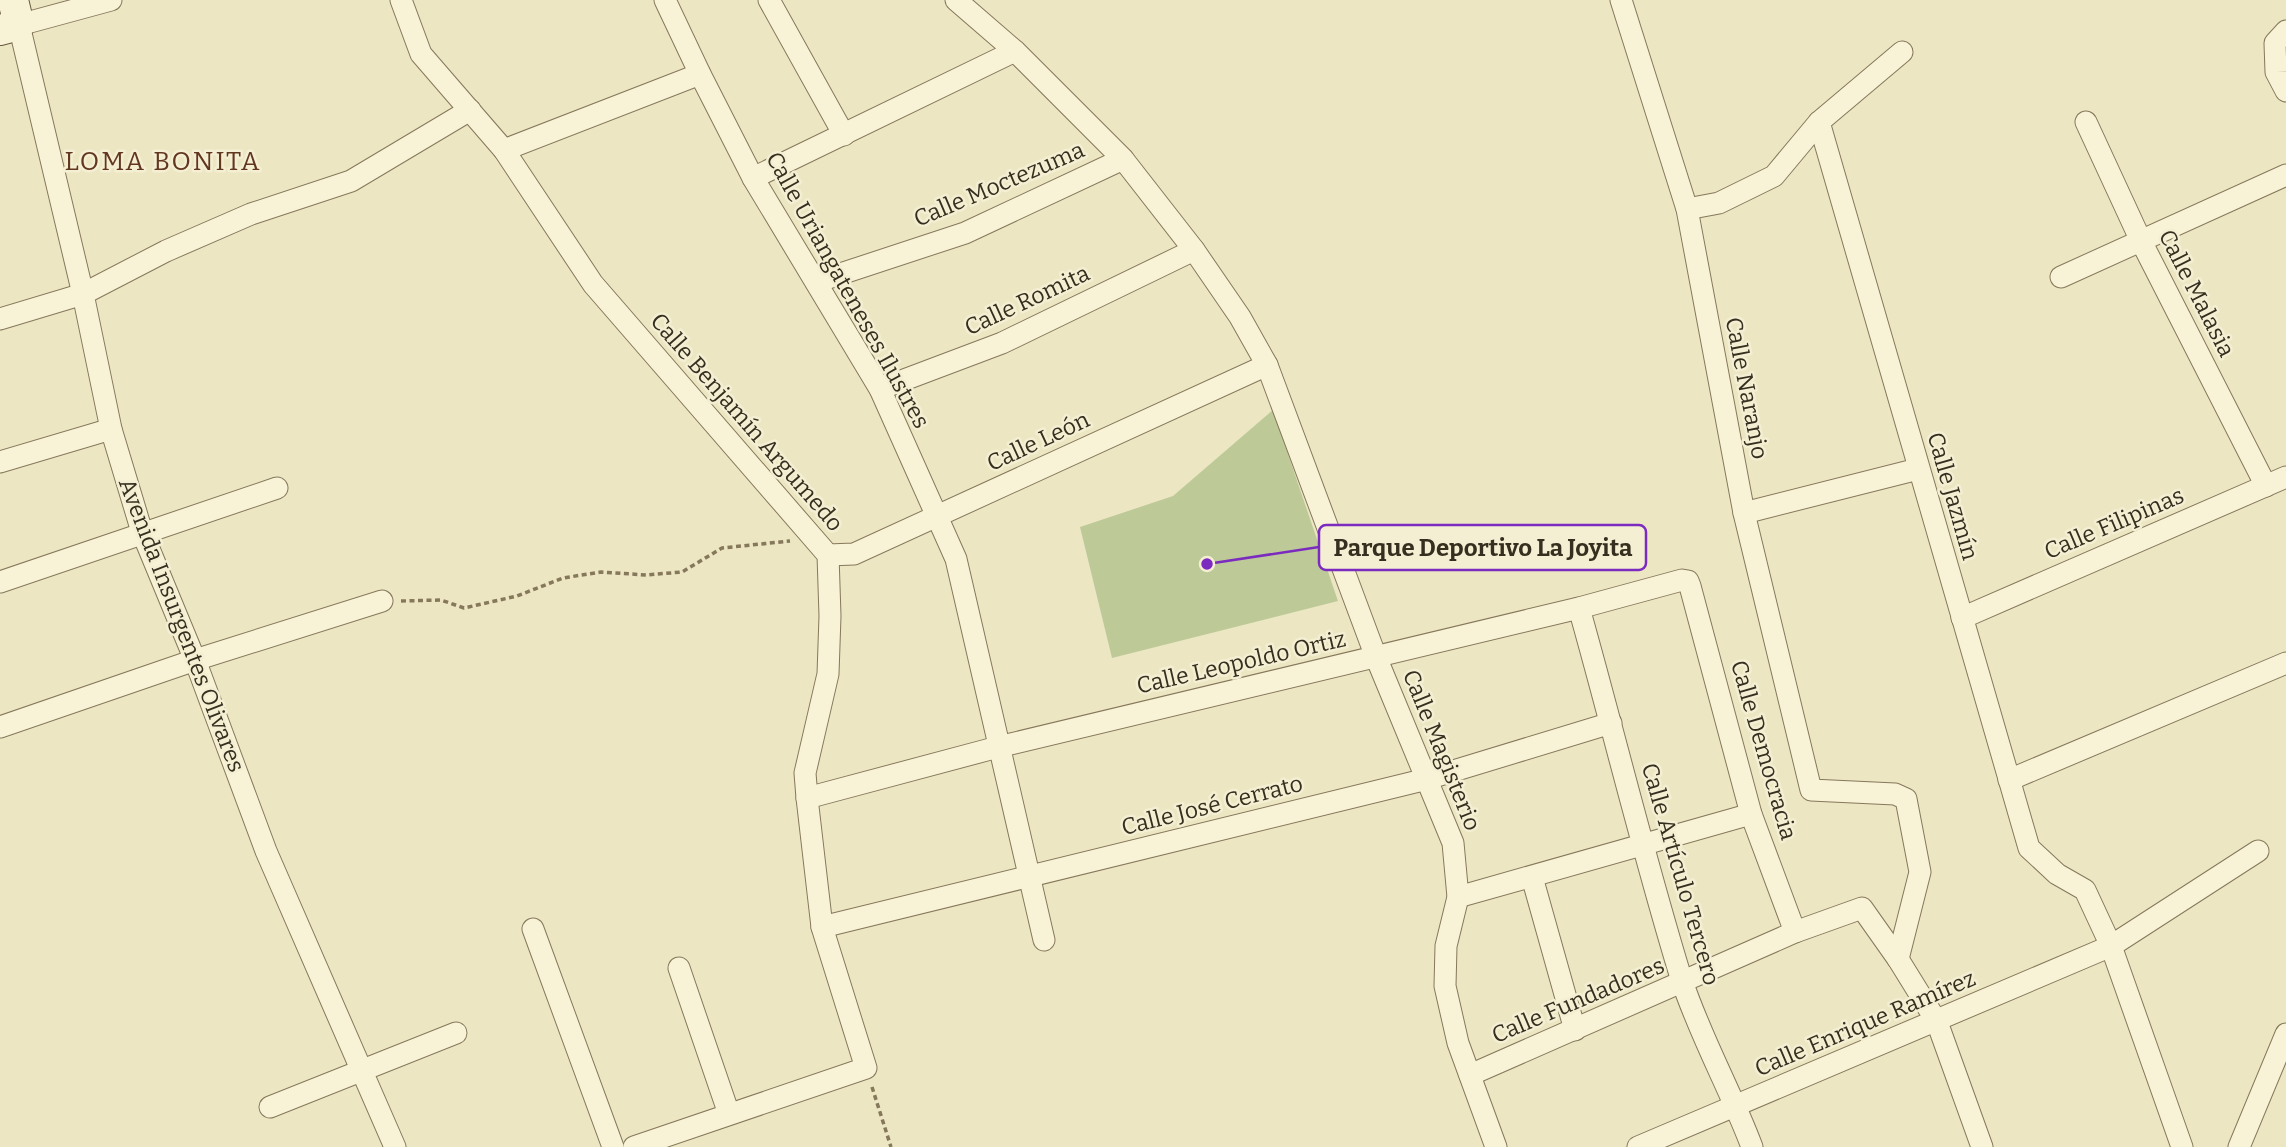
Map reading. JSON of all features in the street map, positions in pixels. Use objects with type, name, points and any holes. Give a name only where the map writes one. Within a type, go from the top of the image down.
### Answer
[{"type":"street","points":[[11,18],[111,0]]},
{"type":"street","name":"Calle Benjamín Argumedo","points":[[401,0],[421,54],[504,150],[593,284],[828,555],[828,674],[805,774],[822,927],[866,1068]]},
{"type":"street","name":"Calle Uriangateneses Ilustres","points":[[665,0],[754,177],[880,390],[957,559],[1044,940]]},
{"type":"street","points":[[769,0],[844,135]]},
{"type":"street","name":"Calle Magisterio","points":[[956,0],[1015,51],[1123,159],[1194,250],[1240,317],[1267,365],[1376,657],[1452,843],[1458,897],[1446,946],[1444,986],[1458,1043],[1496,1147]]},
{"type":"street","name":"Calle Naranjo","points":[[1621,0],[1687,209],[1744,513],[1811,790],[1895,794],[1906,799],[1920,872],[1898,959]]},
{"type":"street","name":"Avenida Insurgentes Olivares","points":[[11,18],[83,294],[111,429],[142,532],[195,660],[266,851],[395,1147]]},
{"type":"street","points":[[2286,32],[2274,43],[2276,72],[2286,91]]},
{"type":"street","points":[[754,177],[1015,51]]},
{"type":"street","points":[[1687,209],[1719,203],[1774,176],[1819,122],[1902,52]]},
{"type":"street","points":[[504,150],[700,74]]},
{"type":"street","points":[[0,319],[83,294],[166,251],[251,214],[351,181],[470,110]]},
{"type":"street","name":"Calle Jazmín","points":[[1819,122],[2029,848],[2057,874],[2085,890],[2111,946],[2182,1147]]},
{"type":"street","name":"Calle Malasia","points":[[2086,122],[2141,241],[2266,486]]},
{"type":"street","name":"Calle Moctezuma","points":[[816,282],[965,233],[1123,159]]},
{"type":"street","points":[[2060,277],[2286,175]]},
{"type":"street","name":"Calle Romita","points":[[880,390],[1002,343],[1194,250]]},
{"type":"street","name":"Calle León","points":[[828,555],[854,554],[1267,365]]},
{"type":"street","points":[[0,462],[111,429]]},
{"type":"street","points":[[1744,513],[1918,470]]},
{"type":"street","name":"Calle Filipinas","points":[[1962,618],[2286,477]]},
{"type":"street","points":[[0,582],[277,488]]},
{"type":"street","name":"Calle Leopoldo Ortiz","points":[[807,798],[998,747],[1579,608],[1682,580],[1688,581]]},
{"type":"street","name":"Calle Democracia","points":[[1688,581],[1751,814],[1795,932]]},
{"type":"street","points":[[0,727],[195,660],[382,601]]},
{"type":"street","name":"Calle Artículo Tercero","points":[[1579,608],[1683,983],[1718,1072],[1736,1106],[1752,1147]]},
{"type":"street","points":[[2009,780],[2286,663]]},
{"type":"street","name":"Calle José Cerrato","points":[[822,927],[1427,779],[1611,723]]},
{"type":"street","points":[[1458,897],[1751,814]]},
{"type":"street","name":"Calle Enrique Ramírez","points":[[1638,1147],[2111,946],[2258,851]]},
{"type":"street","points":[[1532,877],[1575,1030]]},
{"type":"street","name":"Calle Fundadores","points":[[1470,1075],[1795,932],[1862,908],[1898,959]]},
{"type":"street","points":[[533,929],[613,1147]]},
{"type":"street","points":[[1898,959],[1937,1022],[1982,1147]]},
{"type":"street","points":[[679,968],[729,1114]]},
{"type":"street","points":[[270,1107],[456,1033]]},
{"type":"street","points":[[2239,1147],[2286,1034]]},
{"type":"street","points":[[634,1147],[866,1068]]},
{"type":"path","points":[[382,601],[441,600],[464,607],[517,596],[563,578],[601,572],[646,575],[682,572],[722,548],[788,542],[811,534]]},
{"type":"path","points":[[866,1068],[891,1147]]},
{"type":"green space","points":[[1273,410],[1338,601],[1112,658],[1080,527],[1173,496]]},
{"type":"place","name":"Parque Deportivo La Joyita","points":[[1207,564]]},
{"type":"district","name":"LOMA BONITA","points":[[163,161]]}]
